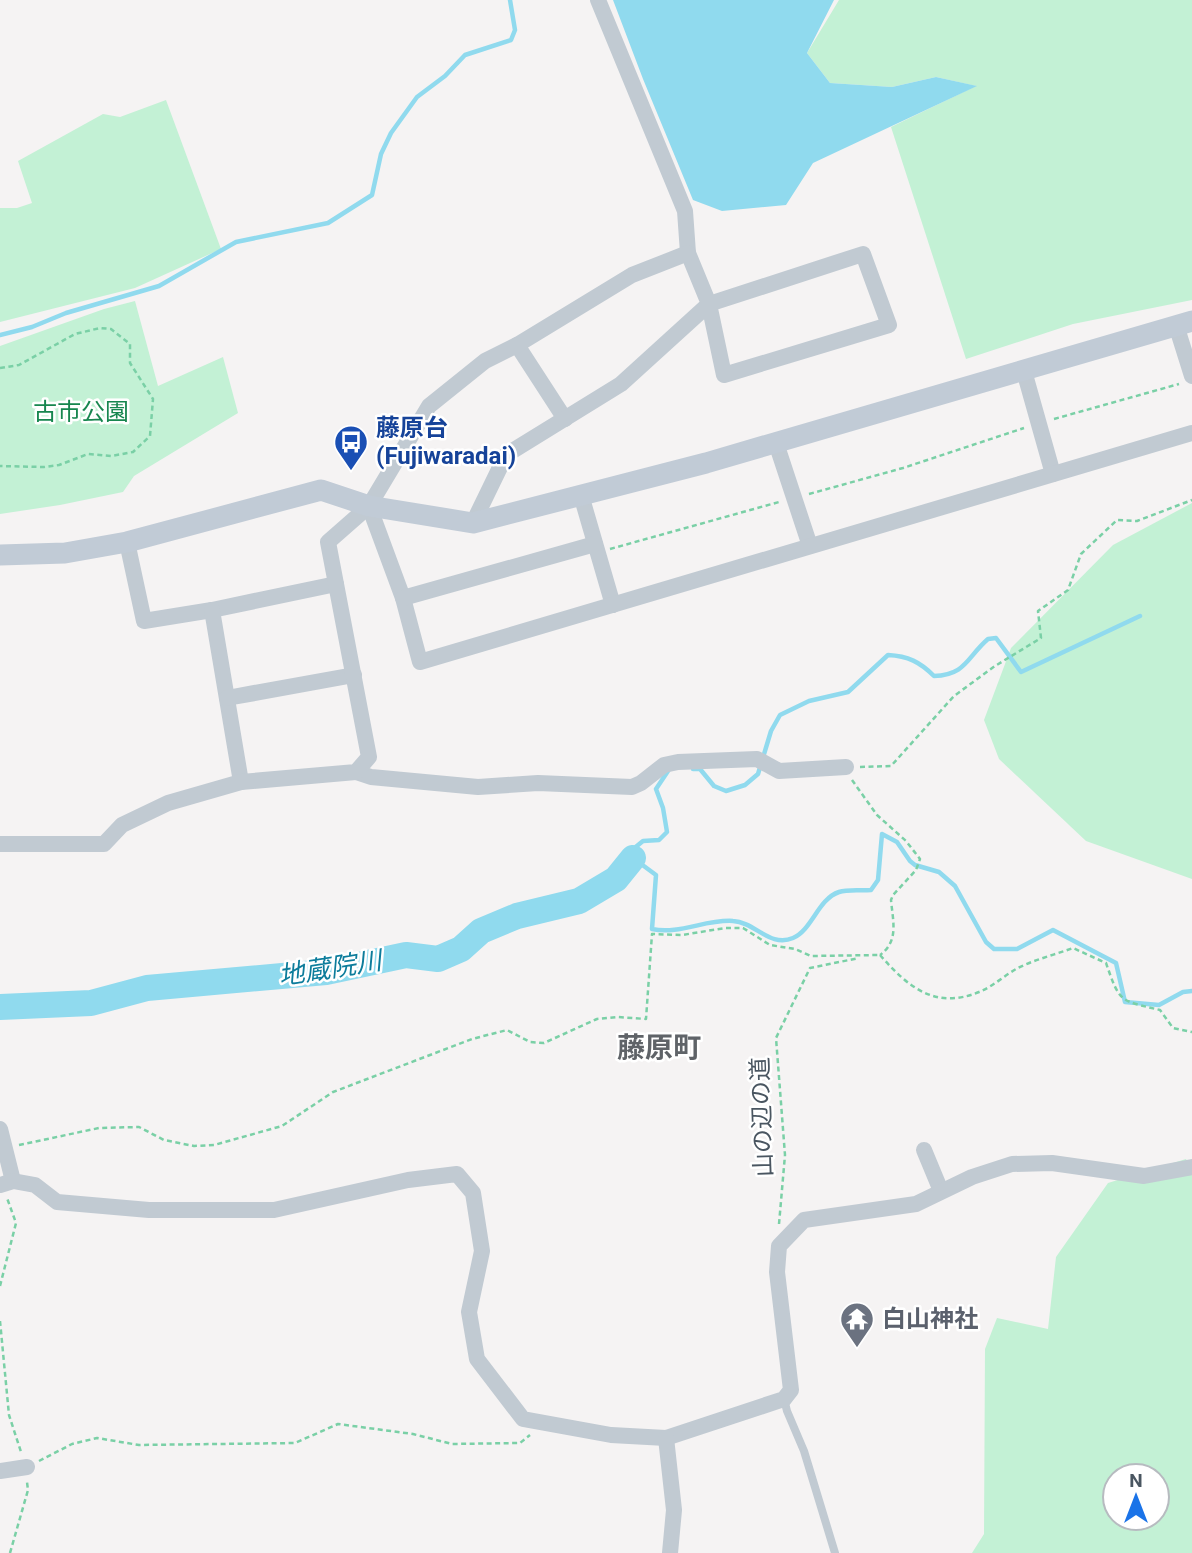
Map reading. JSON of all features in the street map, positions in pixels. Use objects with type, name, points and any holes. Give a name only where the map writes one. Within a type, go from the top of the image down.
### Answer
[{"type":"street","points":[[473,523],[506,455],[621,384],[709,303],[863,254],[889,324],[724,375],[709,303],[688,253],[685,211],[598,0]]},
{"type":"street","points":[[356,772],[369,757],[328,542],[369,506],[429,406],[485,361],[517,345],[632,275],[688,253]]},
{"type":"street","points":[[0,555],[65,553],[127,542],[321,490],[369,506],[473,523],[776,443],[1184,323],[1186,380]]},
{"type":"street","points":[[517,345],[565,419]]},
{"type":"street","points":[[1024,371],[1053,474]]},
{"type":"street","points":[[369,506],[403,598],[420,662],[1192,433]]},
{"type":"street","points":[[776,443],[810,546]]},
{"type":"street","points":[[581,495],[613,605]]},
{"type":"street","points":[[127,542],[144,621],[336,584]]},
{"type":"street","points":[[403,598],[596,549]]},
{"type":"street","points":[[212,610],[241,782]]},
{"type":"street","points":[[227,698],[354,675]]},
{"type":"street","points":[[0,844],[103,844],[122,825],[168,803],[241,782],[356,772],[371,777],[478,787],[538,783],[632,787],[664,765],[678,762],[757,759],[779,771],[846,767]]},
{"type":"street","points":[[0,1129],[6,1147],[5,1184],[35,1185],[57,1202],[149,1210],[274,1210],[408,1180],[457,1174],[473,1193],[482,1251],[468,1312],[477,1359],[523,1419],[611,1435],[666,1438],[784,1399],[790,1390],[777,1272],[779,1246],[804,1220],[916,1204],[941,1191],[1012,1164],[1052,1163],[1144,1176],[1192,1167]]},
{"type":"street","points":[[924,1150],[941,1191]]},
{"type":"street","points":[[666,1438],[674,1510],[670,1553]]},
{"type":"street","points":[[0,1471],[27,1467]]},
{"type":"lane","points":[[784,1399],[804,1451],[835,1553]]},
{"type":"path","points":[[0,368],[19,365],[75,334],[100,328],[111,329],[130,344],[130,363],[153,399],[149,436],[133,452],[111,456],[88,454],[59,465],[44,467],[0,466]]},
{"type":"path","points":[[596,549],[903,468],[1038,423],[1186,380]]},
{"type":"path","points":[[6,1147],[91,1129],[139,1128],[164,1140],[194,1146],[214,1145],[282,1126],[333,1092],[472,1039],[507,1030],[530,1042],[544,1043],[597,1019],[646,1019],[652,934],[682,935],[743,928],[770,945],[795,949],[811,956],[880,956],[894,938],[892,895],[916,870],[920,859],[906,841],[877,815],[846,767],[891,766],[954,696],[995,666],[1041,638],[1038,611],[1068,590],[1081,554],[1117,520],[1137,521],[1192,500]]},
{"type":"path","points":[[880,956],[901,979],[928,995],[949,999],[978,992],[1019,968],[1073,948],[1106,963],[1116,993],[1125,1002],[1160,1010],[1173,1028],[1192,1032]]},
{"type":"path","name":"山の辺の道","points":[[779,1246],[785,1155],[776,1038],[810,968],[866,956]]},
{"type":"path","points":[[0,1286],[16,1223],[5,1184]]},
{"type":"path","points":[[0,1321],[9,1415],[27,1467],[27,1490],[10,1553]]},
{"type":"path","points":[[27,1467],[72,1444],[97,1438],[139,1445],[295,1443],[338,1424],[413,1434],[452,1444],[491,1444],[520,1443],[543,1424]]},
{"type":"green space","points":[[839,0],[1192,0],[1192,300],[1073,324],[966,359],[891,127],[976,86],[936,77],[892,87],[830,83],[807,53]]},
{"type":"green space","points":[[166,100],[221,249],[135,288],[0,322],[0,208],[17,208],[32,203],[18,161],[103,114],[120,117]]},
{"type":"green space","name":"古市公園","points":[[135,301],[158,386],[223,357],[238,413],[134,476],[123,492],[0,514],[0,346],[104,309]]},
{"type":"green space","points":[[1192,503],[1192,879],[1086,841],[999,759],[984,720],[1011,648],[1113,545]]},
{"type":"green space","points":[[1186,1159],[1192,1170],[1192,1553],[972,1553],[984,1534],[985,1349],[997,1318],[1048,1329],[1056,1257],[1108,1183]]},
{"type":"water","points":[[613,0],[834,0],[807,53],[830,83],[892,87],[936,77],[977,86],[813,163],[786,205],[722,211],[693,200]]},
{"type":"waterway","points":[[0,335],[159,286],[236,242],[328,223],[372,195],[381,154],[391,133],[417,97],[445,76],[465,55],[511,40],[515,30],[510,0]]},
{"type":"waterway","points":[[693,769],[700,769],[714,786],[726,791],[745,785],[758,774],[771,731],[780,715],[809,701],[848,692],[888,655],[913,661],[934,676],[945,675],[960,669],[988,639],[996,638],[1021,672],[1140,616]]},
{"type":"waterway","points":[[668,771],[656,789],[667,832],[659,840],[643,841],[632,850],[633,858],[656,875],[652,929],[672,930],[733,921],[748,925],[777,940],[793,938],[800,934],[832,896],[843,891],[871,890],[878,880],[882,834],[897,842],[915,865],[939,872],[955,886],[986,942],[994,949],[1017,949],[1053,930],[1116,963],[1125,1002],[1159,1005],[1183,992],[1192,991]]},
{"type":"waterway","name":"地蔵院川","points":[[0,1007],[91,1003],[147,988],[326,972],[406,955],[438,959],[461,949],[481,931],[517,916],[579,901],[616,879],[633,858]]},
{"type":"place","name":"藤原台 (Fujiwaradai)","points":[[351,472]]},
{"type":"place","name":"白山神社","points":[[857,1349]]},
{"type":"district","name":"藤原町","points":[[659,1047]]}]
